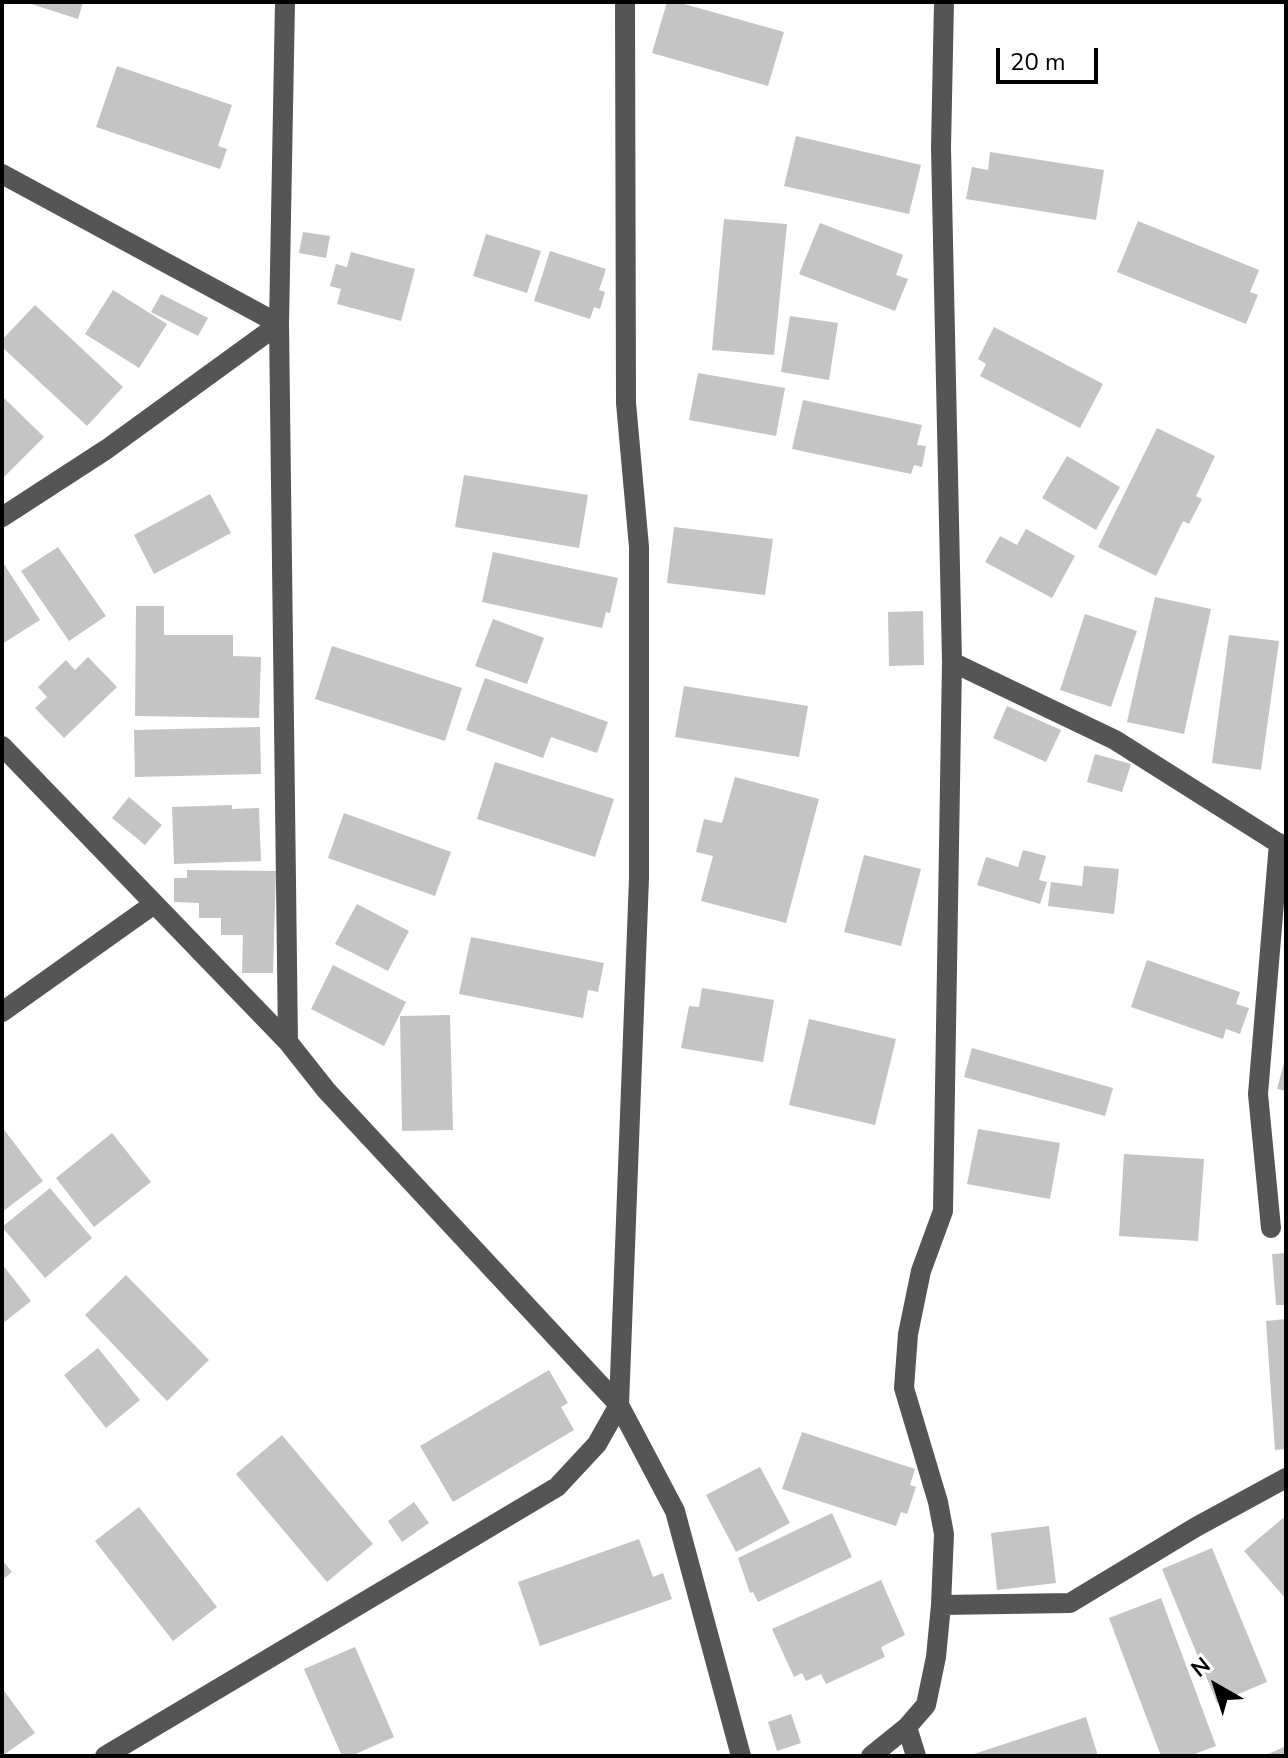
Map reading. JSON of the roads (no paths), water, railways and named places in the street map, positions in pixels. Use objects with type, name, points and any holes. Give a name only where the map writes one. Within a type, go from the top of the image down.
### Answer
[{"type":"street","points":[[285,2],[279,324],[288,1042]]},
{"type":"street","points":[[105,1756],[557,1487],[597,1444],[619,1405],[639,878],[639,547],[626,403],[625,2]]},
{"type":"street","points":[[871,1756],[907,1727],[926,1705],[936,1657],[944,1534],[904,1388],[908,1334],[921,1271],[943,1211],[952,662],[941,147],[944,2]]},
{"type":"street","points":[[2,174],[279,324]]},
{"type":"street","points":[[2,517],[107,449],[279,324]]},
{"type":"street","points":[[952,662],[1115,740],[1282,845],[1258,1094],[1271,1228]]},
{"type":"street","points":[[2,746],[288,1042],[326,1090],[619,1405],[675,1511],[741,1756]]},
{"type":"street","points":[[2,1012],[154,904]]},
{"type":"street","points":[[941,1605],[1070,1603],[1196,1527],[1286,1478]]},
{"type":"street","points":[[907,1727],[916,1756]]}]
